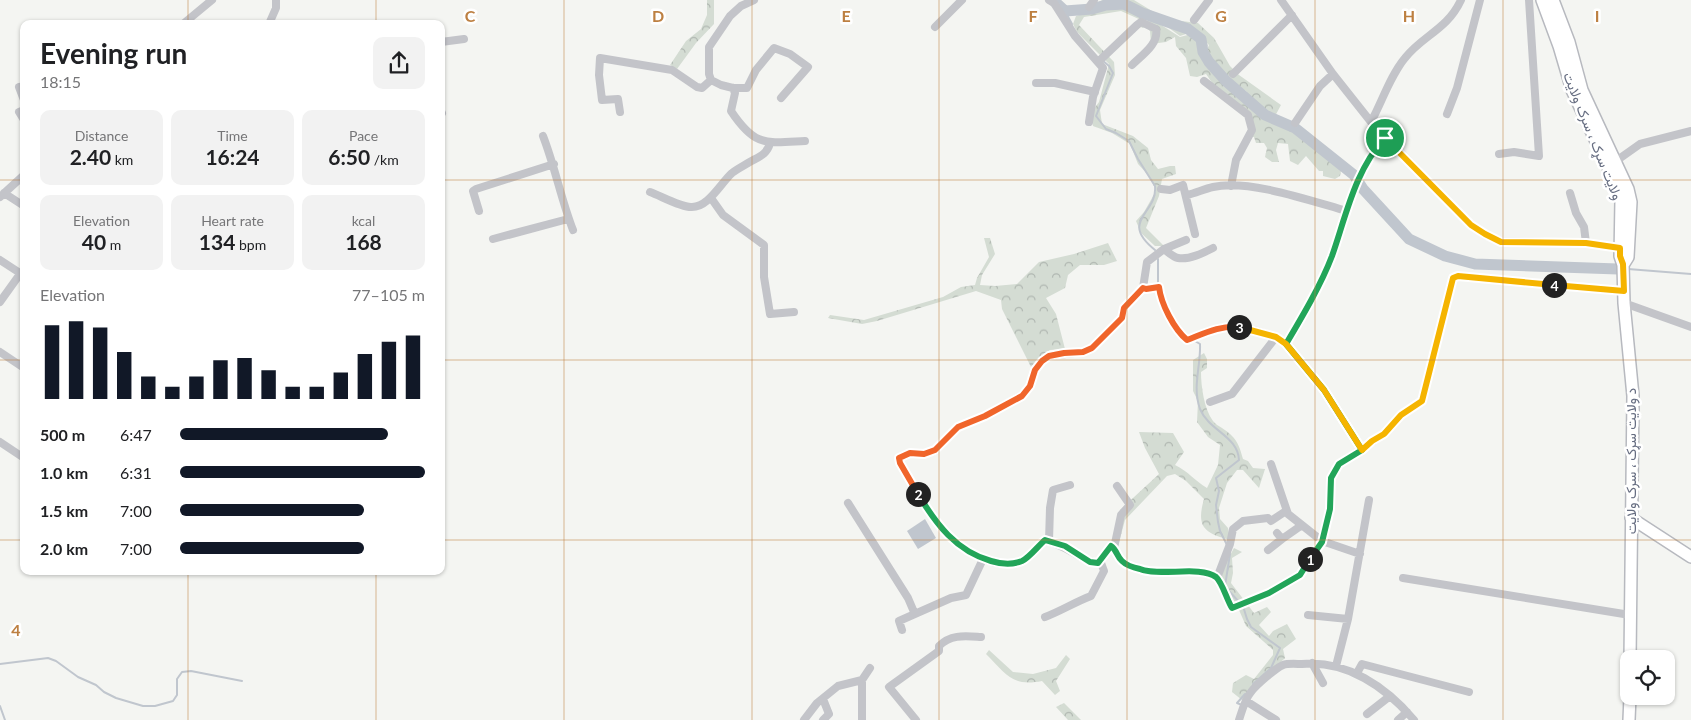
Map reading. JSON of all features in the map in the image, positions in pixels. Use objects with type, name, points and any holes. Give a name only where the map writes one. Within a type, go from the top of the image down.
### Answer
[{"type":"main road","name":"ولایت سړک ، سرک ولایت","points":[[1542,0],[1559,46],[1572,90],[1621,200],[1620,256],[1623,264]]},
{"type":"main road","name":"ولایت سړک ، سرک ولایت","points":[[1553,0],[1569,42],[1582,90],[1628,189],[1631,202],[1628,257],[1623,264]]},
{"type":"main road","name":"د ولایت سړک ، سرک ولایت","points":[[1623,264],[1624,303],[1632,396],[1630,650]]},
{"type":"main road","points":[[1631,518],[1691,557]]},
{"type":"main road","points":[[1629,720],[1630,705]]},
{"type":"street","points":[[188,20],[212,0]]},
{"type":"street","points":[[271,20],[276,8],[276,0]]},
{"type":"street","points":[[754,0],[741,6],[730,16],[709,47],[709,74],[712,80],[721,85],[734,88],[748,88],[756,70],[774,48],[790,54],[808,67],[781,98]]},
{"type":"street","points":[[935,27],[962,0]]},
{"type":"street","points":[[1049,0],[1054,3],[1075,36],[1103,68],[1095,92],[1089,122]]},
{"type":"street","points":[[1194,20],[1209,0]]},
{"type":"street","points":[[1281,0],[1333,74],[1371,122],[1471,225],[1501,242],[1586,243],[1620,248]]},
{"type":"street","points":[[1371,122],[1405,57],[1439,30],[1461,0]]},
{"type":"street","points":[[1448,114],[1457,88],[1480,0]]},
{"type":"street","points":[[1499,154],[1514,152],[1540,156],[1529,0]]},
{"type":"street","points":[[1233,74],[1292,15]]},
{"type":"street","points":[[1098,62],[1141,22],[1156,30],[1156,41],[1132,65]]},
{"type":"street","points":[[445,41],[464,39]]},
{"type":"street","points":[[620,112],[618,98],[602,100],[599,75],[600,58],[672,70],[697,88],[702,88],[712,80]]},
{"type":"street","points":[[1295,123],[1320,86],[1333,74]]},
{"type":"street","points":[[1204,81],[1248,115],[1252,130],[1236,160],[1231,186]]},
{"type":"street","points":[[1036,83],[1055,83],[1095,92]]},
{"type":"street","points":[[734,88],[735,93],[731,111],[743,128],[759,140],[770,143],[805,141]]},
{"type":"street","points":[[1616,161],[1640,144],[1691,131]]},
{"type":"street","points":[[543,136],[554,164],[568,219],[573,230]]},
{"type":"street","points":[[1286,344],[1296,329],[1331,258],[1347,211],[1373,151],[1385,138]]},
{"type":"street","points":[[650,192],[691,207],[697,206],[711,198],[724,181],[734,172],[764,154],[768,150],[770,143]]},
{"type":"street","points":[[479,211],[473,191],[476,189],[554,164]]},
{"type":"street","points":[[20,179],[2,195],[20,204]]},
{"type":"street","points":[[1161,189],[1170,190],[1184,185],[1194,234]]},
{"type":"street","points":[[1187,196],[1214,187],[1231,186],[1284,193],[1347,211]]},
{"type":"street","points":[[1570,193],[1576,212],[1584,227],[1586,243]]},
{"type":"street","points":[[711,198],[723,215],[764,245],[764,277],[770,314],[794,312]]},
{"type":"street","points":[[493,239],[568,219]]},
{"type":"street","points":[[1114,548],[1111,546],[1098,563],[1090,562],[1065,546],[1045,540],[1023,561],[1001,564],[983,559],[954,542],[946,534],[926,507],[900,463],[899,458],[910,453],[924,454],[935,450],[958,427],[985,416],[1022,396],[1030,386],[1038,365],[1049,356],[1083,352],[1092,348],[1122,318],[1124,308],[1143,288],[1147,262],[1164,250],[1186,240]]},
{"type":"street","points":[[1164,250],[1175,258],[1179,258],[1197,255],[1213,248]]},
{"type":"street","points":[[0,260],[20,274]]},
{"type":"street","points":[[1117,486],[1130,504],[1121,515],[1114,548],[1122,562],[1141,570],[1198,572],[1212,575],[1217,578],[1232,608],[1269,593],[1300,575],[1322,542],[1330,509],[1331,478],[1339,464],[1384,434],[1401,415],[1422,401],[1453,278],[1458,276],[1624,291]]},
{"type":"street","points":[[0,302],[20,277]]},
{"type":"street","points":[[1143,288],[1159,287],[1160,296],[1178,333],[1187,340],[1217,329],[1233,326],[1276,337],[1286,344],[1324,390],[1362,450]]},
{"type":"street","points":[[1624,303],[1691,326]]},
{"type":"street","points":[[1210,402],[1232,394],[1276,337]]},
{"type":"street","points":[[0,352],[20,365]]},
{"type":"street","points":[[0,442],[20,455]]},
{"type":"street","points":[[1271,464],[1282,493],[1286,511],[1322,542],[1360,554]]},
{"type":"street","points":[[1049,541],[1050,508],[1053,490],[1070,485]]},
{"type":"street","points":[[1336,666],[1348,619],[1369,500]]},
{"type":"street","points":[[848,503],[908,598],[914,612]]},
{"type":"street","points":[[1217,578],[1230,544],[1233,529],[1243,521],[1268,518],[1271,521],[1286,511]]},
{"type":"street","points":[[1268,550],[1279,536],[1302,525]]},
{"type":"street","points":[[902,630],[898,621],[914,612],[951,598],[966,595],[983,559]]},
{"type":"street","points":[[1045,617],[1091,596],[1104,571],[1100,560]]},
{"type":"street","points":[[1402,578],[1630,615]]},
{"type":"street","points":[[1308,615],[1348,619]]},
{"type":"street","points":[[916,720],[889,688],[938,651],[939,646],[944,641],[956,636],[981,637]]},
{"type":"street","points":[[1312,663],[1323,683]]},
{"type":"street","points":[[1239,720],[1251,692],[1284,665],[1312,663],[1336,666],[1357,673],[1390,696],[1414,720]]},
{"type":"street","points":[[1357,673],[1362,664],[1469,692]]},
{"type":"street","points":[[862,720],[862,680],[870,668]]},
{"type":"street","points":[[804,720],[823,698],[838,686],[862,680]]},
{"type":"street","points":[[1367,714],[1390,696]]},
{"type":"street","points":[[823,698],[829,714],[823,720]]},
{"type":"street","points":[[1246,701],[1276,720]]},
{"type":"street","points":[[1398,720],[1407,712]]},
{"type":"green space","points":[[707,0],[714,0],[714,24],[696,43],[677,69],[670,65],[686,41],[701,29],[707,15]]},
{"type":"green space","points":[[1102,0],[1134,0],[1152,11],[1173,20],[1198,23],[1214,38],[1230,66],[1239,75],[1281,105],[1274,118],[1256,107],[1246,91],[1229,83],[1227,75],[1203,59],[1209,45],[1195,31],[1180,36],[1158,20],[1155,21],[1180,37],[1195,33],[1208,45],[1202,59],[1218,71],[1217,77],[1266,117],[1307,139],[1323,155],[1332,158],[1342,166],[1340,176],[1335,179],[1323,176],[1323,171],[1319,171],[1306,156],[1298,165],[1290,161],[1288,144],[1278,143],[1276,150],[1279,162],[1272,162],[1265,157],[1267,148],[1264,143],[1256,143],[1254,137],[1250,137],[1249,117],[1215,87],[1206,74],[1197,77],[1190,76],[1186,58],[1176,46],[1175,37],[1166,42],[1151,44],[1150,31],[1145,27],[1142,28],[1137,21],[1153,20],[1141,20],[1121,11],[1084,17],[1079,25],[1114,62],[1115,75],[1100,110],[1102,124],[1133,136],[1148,148],[1151,160],[1158,169],[1175,166],[1176,174],[1162,179],[1159,196],[1146,228],[1164,246],[1155,246],[1141,233],[1136,221],[1144,212],[1156,191],[1150,177],[1138,164],[1130,144],[1112,133],[1093,126],[1090,114],[1099,102],[1109,64],[1077,32],[1073,24],[1076,16],[1094,10]]},
{"type":"green space","points":[[984,238],[990,238],[995,254],[982,275],[980,285],[995,286],[1017,284],[1039,262],[1074,254],[1108,243],[1117,261],[1104,265],[1080,265],[1068,275],[1065,288],[1046,298],[1056,314],[1065,349],[1050,350],[1031,367],[1002,309],[1001,300],[976,291],[862,324],[828,318],[830,315],[864,320],[943,297],[961,287],[975,285],[989,257]]},
{"type":"green space","points":[[1204,353],[1207,359],[1207,368],[1201,372],[1201,378],[1207,410],[1214,422],[1234,438],[1243,459],[1248,461],[1253,468],[1265,469],[1259,488],[1243,470],[1237,470],[1227,483],[1219,508],[1220,519],[1228,528],[1230,540],[1214,535],[1204,527],[1201,516],[1204,499],[1186,481],[1175,474],[1167,476],[1125,520],[1118,546],[1114,542],[1120,510],[1159,474],[1139,432],[1173,433],[1184,452],[1175,465],[1207,488],[1218,465],[1220,445],[1208,437],[1197,422],[1198,401],[1193,391],[1193,360]]},
{"type":"green space","points":[[1234,548],[1242,552],[1232,558],[1233,573],[1231,583],[1254,613],[1267,607],[1271,612],[1259,625],[1269,636],[1273,631],[1287,624],[1296,639],[1283,649],[1285,658],[1242,700],[1232,692],[1233,683],[1246,675],[1254,679],[1273,655],[1273,650],[1246,626],[1239,610],[1225,595],[1220,574]]},
{"type":"green space","points":[[989,650],[1013,672],[1033,674],[1056,668],[1066,655],[1070,659],[1056,681],[1060,691],[1055,695],[1042,681],[1023,682],[1010,677],[986,654]]},
{"type":"green space","points":[[1064,703],[1081,720],[1068,720],[1056,707]]},
{"type":"shaded area","points":[[925,519],[936,538],[918,549],[907,531]]},
{"type":"waterway","points":[[1053,0],[1065,11],[1124,4],[1142,13],[1188,29],[1201,39],[1203,52],[1209,62],[1226,81],[1265,115],[1295,128],[1354,175],[1363,189],[1409,239],[1445,256],[1475,264],[1618,269]]},
{"type":"waterway","points":[[1065,11],[1072,24]]},
{"type":"waterway","points":[[1102,60],[1113,73],[1096,116],[1106,129],[1129,141],[1155,186],[1151,204],[1142,217],[1140,224],[1140,231],[1144,240],[1155,250]]},
{"type":"waterway","points":[[1158,259],[1158,284]]},
{"type":"waterway","points":[[1628,269],[1691,274]]},
{"type":"waterway","points":[[1195,341],[1200,344],[1197,385],[1200,409],[1204,417],[1234,445],[1239,460],[1216,478],[1219,491],[1216,505],[1218,522],[1227,545]]},
{"type":"waterway","points":[[1225,586],[1230,554]]},
{"type":"waterway","points":[[1228,590],[1240,603]]},
{"type":"waterway","points":[[1243,606],[1251,627],[1280,648],[1271,668],[1253,684]]},
{"type":"waterway","points":[[0,664],[48,658],[56,661],[78,677],[96,685],[104,692],[116,698],[143,706],[155,706],[173,701],[177,695],[177,679],[182,672],[191,671],[242,681]]},
{"type":"waterway","points":[[1242,705],[1237,703],[1245,694]]},
{"type":"waterway","points":[[0,706],[5,720]]},
{"type":"route","points":[[1385,138],[1373,151],[1352,196],[1331,258],[1296,329],[1286,344],[1324,390],[1362,450],[1339,464],[1331,478],[1330,509],[1322,542],[1300,575],[1269,593],[1232,608],[1217,578],[1212,575],[1198,572],[1141,570],[1122,562],[1111,546],[1098,563],[1090,562],[1065,546],[1045,540],[1023,561],[1001,564],[972,554],[946,534],[926,507],[900,463],[899,458],[910,453],[924,454],[935,450],[958,427],[985,416],[1022,396],[1030,386],[1035,370],[1049,356],[1083,352],[1092,348],[1122,318],[1124,308],[1143,288],[1159,287],[1160,296],[1178,333],[1187,340],[1217,329],[1233,326],[1276,337],[1286,344],[1324,390],[1362,450],[1384,434],[1401,415],[1422,401],[1453,278],[1458,276],[1624,291],[1623,264],[1620,248],[1586,243],[1501,242],[1471,225],[1385,138]]}]
